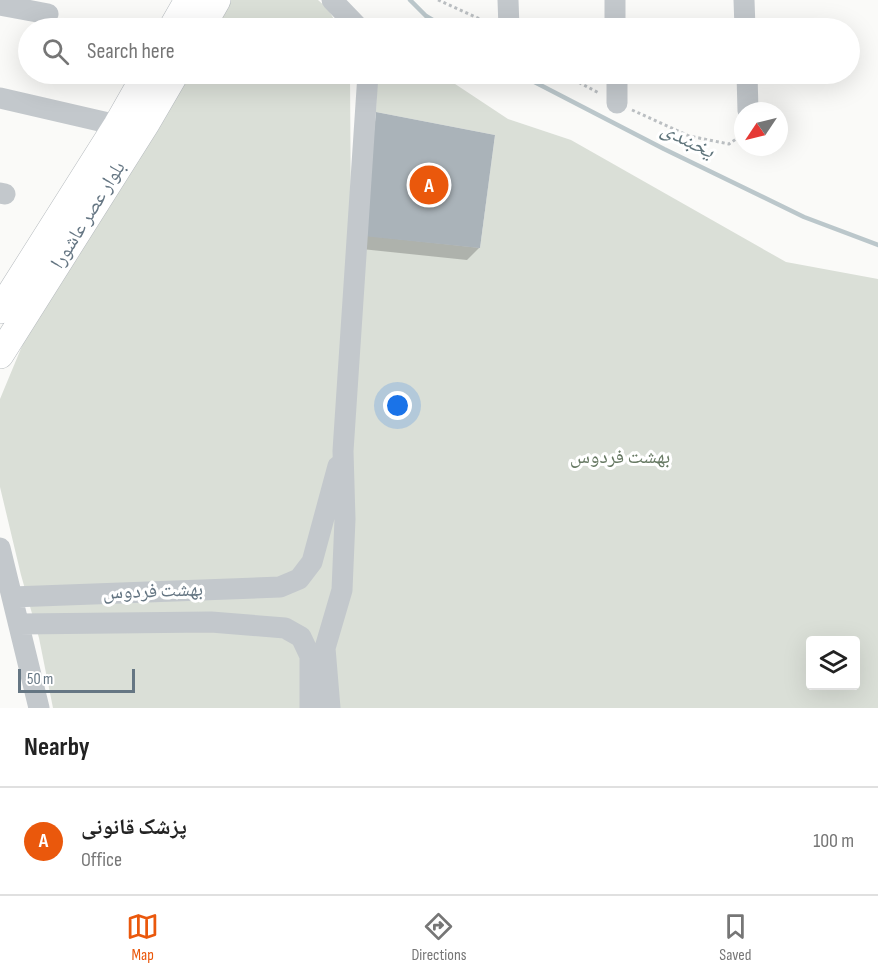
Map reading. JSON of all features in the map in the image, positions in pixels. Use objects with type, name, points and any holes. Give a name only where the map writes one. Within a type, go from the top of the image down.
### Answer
[{"type":"main road","points":[[178,18],[188,0]]},
{"type":"main road","points":[[207,18],[217,0]]},
{"type":"main road","name":"بلوار عصر عاشورا","points":[[0,310],[117,125],[140,84]]},
{"type":"main road","name":"بلوار عصر عاشورا","points":[[0,355],[169,84]]},
{"type":"street","points":[[332,0],[349,18]]},
{"type":"street","points":[[508,0],[509,18]]},
{"type":"street","points":[[615,0],[615,18]]},
{"type":"street","points":[[744,0],[745,18]]},
{"type":"street","points":[[0,5],[48,14]]},
{"type":"street","name":"بهشت فردوس","points":[[310,708],[310,656],[316,649],[342,590],[345,519],[342,451],[367,84]]},
{"type":"street","points":[[616,84],[617,103]]},
{"type":"street","points":[[747,84],[748,102]]},
{"type":"street","points":[[0,98],[117,125]]},
{"type":"street","name":"بهشت فردوس","points":[[12,597],[280,587],[299,579],[312,562],[342,451]]},
{"type":"street","points":[[0,548],[39,708]]},
{"type":"street","name":"بهشت فردوس","points":[[19,624],[211,622],[285,628],[316,649],[330,708]]},
{"type":"path","points":[[438,0],[478,18]]},
{"type":"path","points":[[582,84],[689,136],[729,144],[734,141]]},
{"type":"green space","points":[[226,0],[318,0],[328,9],[333,18],[215,18]]},
{"type":"green space","name":"بهشت فردوس","points":[[176,84],[350,84],[351,234],[480,248],[495,135],[376,112],[377,84],[455,84],[508,119],[571,140],[786,262],[878,279],[878,708],[53,708],[39,638],[0,487],[0,399],[27,334]]},
{"type":"building","points":[[376,112],[495,135],[480,248],[363,236]]},
{"type":"waterway","name":"یخبندی","points":[[410,0],[429,18]]},
{"type":"waterway","name":"یخبندی","points":[[538,84],[664,149],[804,217],[878,245]]},
{"type":"place","name":"پزشک قانونی","points":[[429,185]]}]
